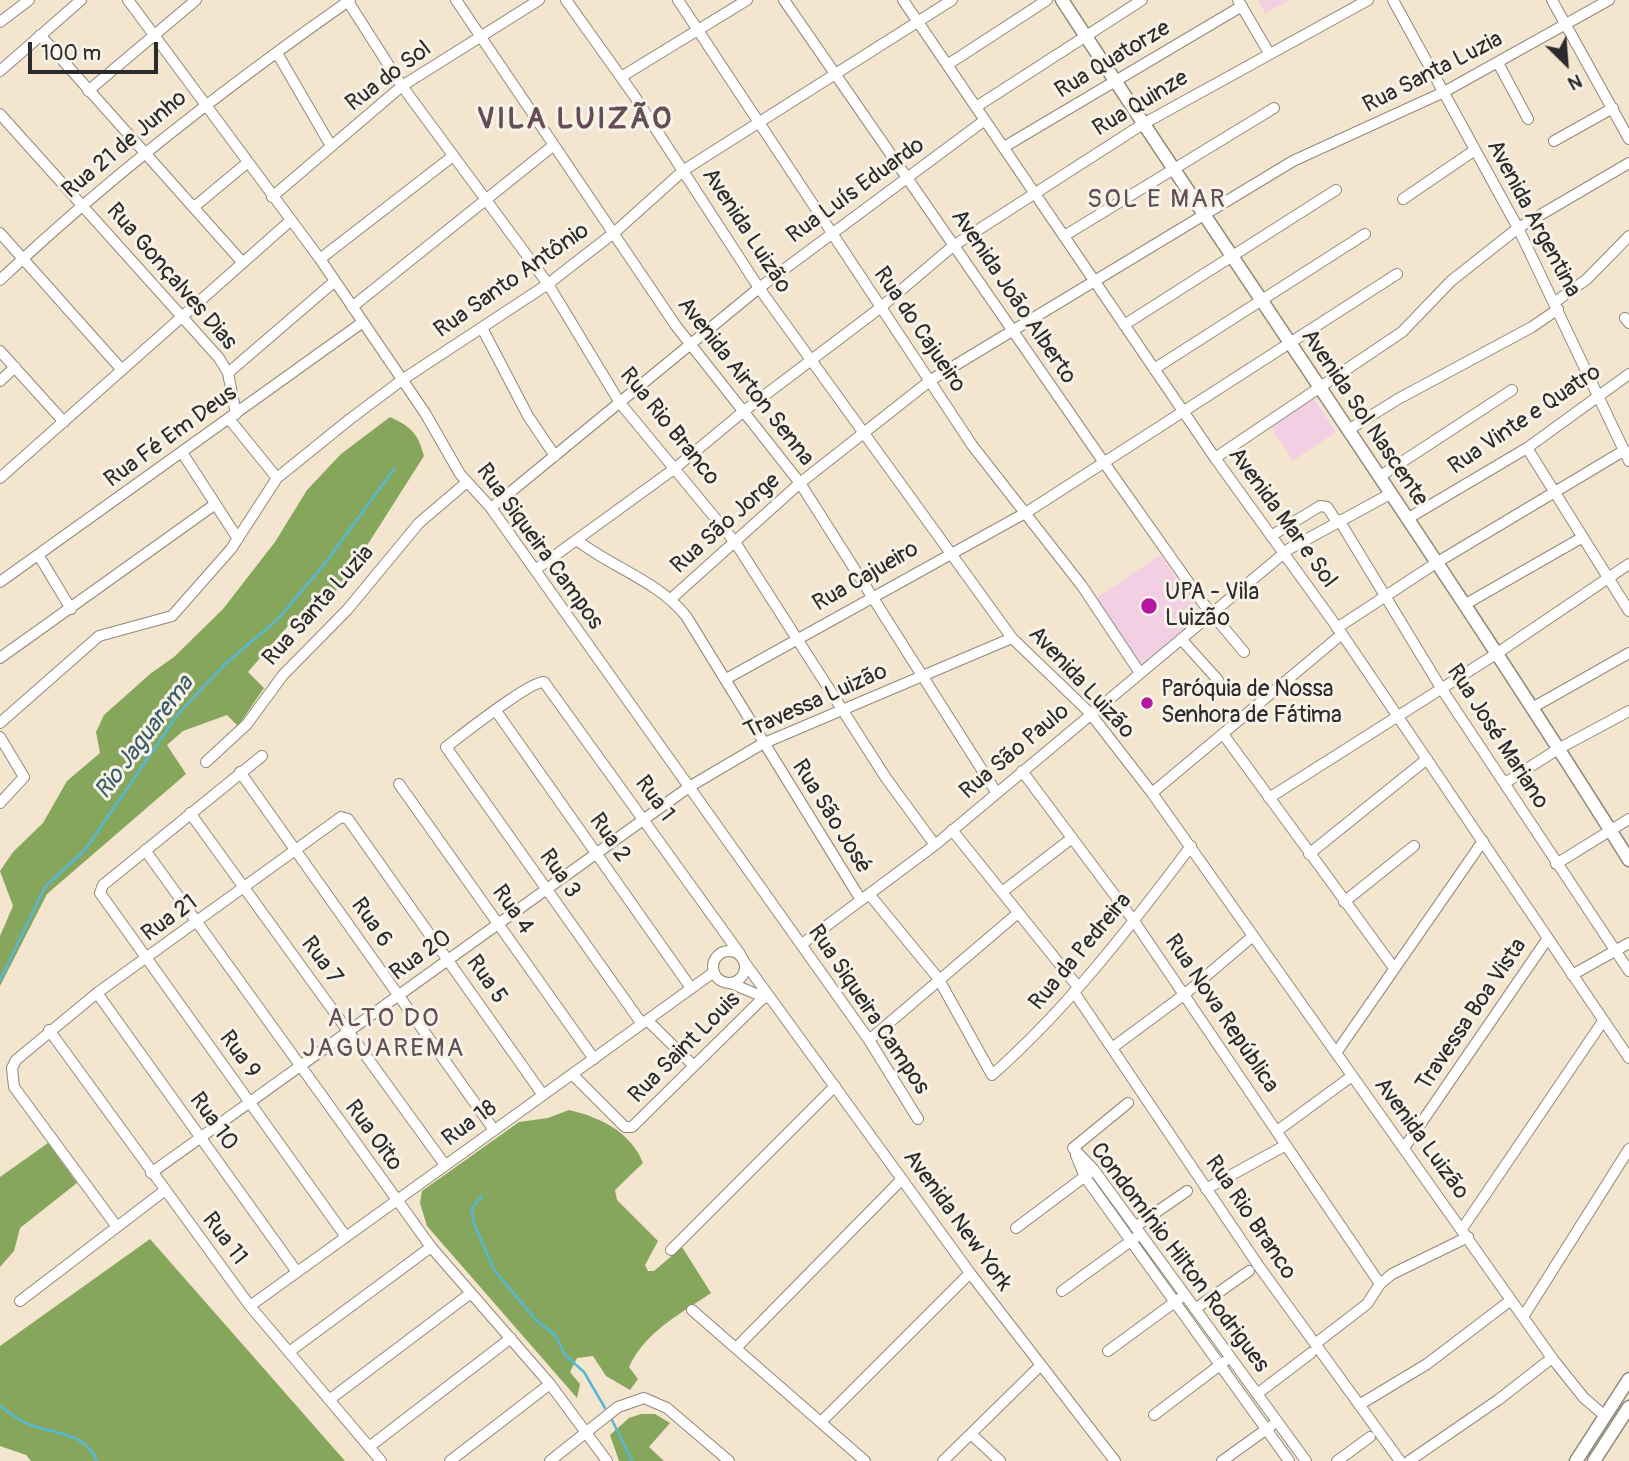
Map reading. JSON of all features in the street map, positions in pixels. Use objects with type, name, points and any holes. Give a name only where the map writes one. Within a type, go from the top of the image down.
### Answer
[{"type":"main road","name":"Avenida Sol Nascente","points":[[1062,0],[1231,259],[1532,708],[1629,860]]},
{"type":"main road","points":[[1576,1461],[1629,1379]]},
{"type":"main road","points":[[1594,1461],[1629,1407]]},
{"type":"street","points":[[0,22],[28,0]]},
{"type":"street","points":[[0,71],[81,0]]},
{"type":"street","name":"Rua Siqueira Campos","points":[[128,0],[207,103],[247,163],[320,259],[467,481],[491,508],[802,944],[869,1040],[918,1119]]},
{"type":"street","points":[[88,90],[195,0]]},
{"type":"street","name":"Avenida Airton Senna","points":[[456,0],[690,345],[800,484],[996,792]]},
{"type":"street","name":"Rua do Sol","points":[[272,197],[402,86],[539,0]]},
{"type":"street","name":"Avenida Luizão","points":[[566,0],[684,170],[759,288],[865,431],[1012,638],[1090,713],[1152,793],[1552,1358],[1584,1398],[1605,1416]]},
{"type":"street","name":"Rua do Cajueiro","points":[[678,0],[972,445],[1027,512],[1082,586],[1140,673]]},
{"type":"street","points":[[621,77],[747,0]]},
{"type":"street","name":"Avenida João Alberto","points":[[784,0],[1105,464],[1212,614],[1244,652]]},
{"type":"street","name":"Avenida Mar e Sol","points":[[903,0],[1215,458],[1340,631],[1629,1058]]},
{"type":"street","name":"Rua Santo Antônio","points":[[0,723],[99,636],[170,618],[238,539],[277,478],[402,380],[548,284],[615,232],[684,170],[952,0]]},
{"type":"street","points":[[947,65],[1047,0]]},
{"type":"street","points":[[976,107],[1142,0]]},
{"type":"street","name":"Rua Quinze","points":[[535,570],[674,469],[744,411],[880,308],[953,246],[1034,191],[1143,124],[1368,0]]},
{"type":"street","name":"Avenida Argentina","points":[[1393,0],[1518,228],[1629,461]]},
{"type":"street","points":[[1552,0],[1629,139]]},
{"type":"street","name":"Rua Santa Luzia","points":[[1202,214],[1308,153],[1444,92],[1609,0]]},
{"type":"street","name":"Rua 21 de Junho","points":[[0,280],[144,153],[207,103],[348,1]]},
{"type":"street","name":"Rua Rio Branco","points":[[348,1],[402,86],[453,156],[488,198],[548,284],[620,403],[735,542],[886,779],[935,845]]},
{"type":"street","points":[[1240,3],[1269,53]]},
{"type":"street","name":"Rua Quatorze","points":[[1004,147],[1240,3]]},
{"type":"street","points":[[40,34],[243,263]]},
{"type":"street","points":[[277,53],[331,146]]},
{"type":"street","points":[[1498,63],[1528,119]]},
{"type":"street","points":[[1064,236],[1274,108]]},
{"type":"street","points":[[1554,141],[1614,108]]},
{"type":"street","name":"Rua Gonçalves Dias","points":[[0,114],[219,358],[229,373],[233,417],[277,478]]},
{"type":"street","name":"Rua Luís Eduardo","points":[[491,508],[759,288],[985,120]]},
{"type":"street","points":[[352,307],[554,145]]},
{"type":"street","points":[[1403,199],[1475,150]]},
{"type":"street","points":[[320,259],[453,156]]},
{"type":"street","points":[[194,207],[247,163]]},
{"type":"street","points":[[1215,458],[1402,332],[1451,281],[1518,228],[1629,163]]},
{"type":"street","points":[[1124,325],[1336,190]]},
{"type":"street","name":"Rua São Jorge","points":[[672,598],[800,484],[931,380],[1202,214]]},
{"type":"street","points":[[0,478],[290,221]]},
{"type":"street","points":[[0,233],[122,370]]},
{"type":"street","points":[[1154,369],[1365,234]]},
{"type":"street","points":[[1348,430],[1398,399],[1532,327],[1587,279],[1629,236]]},
{"type":"street","name":"Rua Cajueiro","points":[[726,679],[950,552],[1027,512],[1397,274]]},
{"type":"street","points":[[229,373],[335,281]]},
{"type":"street","name":"Rua Fé Em Deus","points":[[0,582],[183,454],[363,322]]},
{"type":"street","points":[[482,328],[528,416],[555,456]]},
{"type":"street","points":[[0,351],[64,422]]},
{"type":"street","points":[[0,381],[15,367]]},
{"type":"street","name":"Rua Vinte e Quatro","points":[[1406,519],[1527,448],[1629,374]]},
{"type":"street","points":[[1379,477],[1512,390]]},
{"type":"street","points":[[1527,448],[1629,611]]},
{"type":"street","points":[[1152,793],[1384,596],[1625,450]]},
{"type":"street","points":[[183,454],[238,539]]},
{"type":"street","name":"Rua Santa Luzia","points":[[206,762],[247,724],[283,675],[347,610],[419,523],[467,481]]},
{"type":"street","name":"Rua São Paulo","points":[[802,944],[935,845],[1284,553],[1390,494]]},
{"type":"street","points":[[0,658],[214,505]]},
{"type":"street","name":"Rua José Mariano","points":[[1271,536],[1320,506],[1327,507],[1441,688],[1629,971]]},
{"type":"street","points":[[1464,606],[1583,537]]},
{"type":"street","name":"Rua São José","points":[[578,541],[607,562],[672,598],[697,631],[762,744],[865,897],[939,978],[992,1075]]},
{"type":"street","points":[[39,556],[71,609]]},
{"type":"street","points":[[1269,799],[1496,654],[1629,564]]},
{"type":"street","name":"Travessa Luizão","points":[[645,819],[689,788],[762,744],[1012,638]]},
{"type":"street","points":[[1181,639],[1218,681]]},
{"type":"street","points":[[1532,708],[1629,653]]},
{"type":"street","name":"Rua 1","points":[[496,711],[535,683],[540,681],[547,686],[743,958]]},
{"type":"street","name":"Rua 3","points":[[496,711],[446,747],[644,1022],[694,1066]]},
{"type":"street","name":"Rua 2","points":[[496,711],[691,988]]},
{"type":"street","points":[[1505,783],[1558,749],[1628,716]]},
{"type":"street","points":[[1223,734],[1394,968]]},
{"type":"street","points":[[0,737],[24,775],[22,781],[0,803]]},
{"type":"street","points":[[145,850],[262,756]]},
{"type":"street","points":[[1309,853],[1427,759]]},
{"type":"street","name":"Rua Nova República","points":[[1022,771],[1185,994],[1380,1284]]},
{"type":"street","name":"Rua 6","points":[[240,772],[494,1130]]},
{"type":"street","name":"Rua 4","points":[[399,784],[594,1059]]},
{"type":"street","name":"Rua 7","points":[[190,813],[445,1166]]},
{"type":"street","name":"Rua 21","points":[[117,1227],[14,1087],[12,1068],[16,1060],[97,993],[245,889],[341,817],[348,819]]},
{"type":"street","name":"Rua 5","points":[[348,819],[543,1095]]},
{"type":"street","name":"Rua 20","points":[[151,1173],[645,819]]},
{"type":"street","points":[[1556,864],[1629,819]]},
{"type":"street","name":"Rua Rio Branco","points":[[952,830],[1076,990],[1313,1349],[1400,1461]]},
{"type":"street","points":[[1002,892],[1072,838]]},
{"type":"street","points":[[1336,1053],[1483,841]]},
{"type":"street","name":"Rua da Pedreira","points":[[992,1075],[1038,1035],[1134,921],[1191,846]]},
{"type":"street","points":[[1344,902],[1414,846]]},
{"type":"street","name":"Rua 9","points":[[145,850],[103,885],[101,896],[345,1237]]},
{"type":"street","name":"Rua Oito","points":[[145,850],[431,1247],[550,1384],[588,1431],[607,1461]]},
{"type":"street","points":[[869,1040],[1018,913]]},
{"type":"street","points":[[727,935],[729,946],[715,958],[714,972],[720,980],[768,998]]},
{"type":"street","points":[[1112,1048],[1185,994],[1253,936]]},
{"type":"street","name":"Travessa Boa Vista","points":[[1404,1148],[1548,938]]},
{"type":"street","points":[[1572,975],[1629,943]]},
{"type":"street","points":[[723,952],[732,951],[743,958],[743,977],[730,983]]},
{"type":"street","name":"Avenida New York","points":[[743,958],[768,998],[1111,1460]]},
{"type":"street","name":"Rua 18","points":[[250,1306],[714,972]]},
{"type":"street","name":"Rua 10","points":[[97,993],[297,1272]]},
{"type":"street","name":"Rua Saint Louis","points":[[572,1074],[629,1128],[768,998]]},
{"type":"street","points":[[1257,1394],[1367,1304],[1380,1284],[1392,1274],[1465,1233],[1603,1021]]},
{"type":"street","name":"Rua 11","points":[[49,1030],[250,1306],[381,1461]]},
{"type":"street","points":[[1277,1131],[1352,1076]]},
{"type":"street","points":[[671,1250],[835,1086]]},
{"type":"street","points":[[1073,1148],[1128,1103]]},
{"type":"street","points":[[1206,1189],[1286,1145]]},
{"type":"street","name":"Condomínio Hilton Rodrigues","points":[[1073,1148],[1094,1170],[1306,1461]]},
{"type":"street","name":"Condomínio Hilton Rodrigues","points":[[1073,1148],[1085,1177],[1289,1461]]},
{"type":"street","points":[[1523,1317],[1629,1149]]},
{"type":"street","points":[[1016,1228],[1094,1170]]},
{"type":"street","points":[[736,1349],[902,1180]]},
{"type":"street","points":[[20,1301],[164,1191]]},
{"type":"street","points":[[1062,1291],[1131,1241],[1138,1230],[1187,1191]]},
{"type":"street","points":[[289,1352],[431,1247]]},
{"type":"street","points":[[1195,1309],[1249,1271]]},
{"type":"street","points":[[821,1422],[970,1273]]},
{"type":"street","points":[[330,1400],[471,1293]]},
{"type":"street","points":[[1108,1351],[1185,1295]]},
{"type":"street","points":[[1359,1405],[1427,1364],[1511,1300]]},
{"type":"street","points":[[692,1310],[865,1461]]},
{"type":"street","points":[[369,1447],[511,1338]]},
{"type":"street","points":[[1154,1415],[1230,1357]]},
{"type":"street","points":[[1409,1461],[1498,1400],[1552,1358]]},
{"type":"street","points":[[943,1461],[1041,1365]]},
{"type":"street","points":[[450,1461],[550,1384]]},
{"type":"street","points":[[550,1461],[618,1407],[644,1398],[667,1408],[729,1461]]},
{"type":"street","points":[[1222,1461],[1277,1422]]},
{"type":"street","points":[[971,1434],[1000,1461]]},
{"type":"street","points":[[1337,1461],[1370,1437]]},
{"type":"shaded area","points":[[1258,0],[1290,0],[1265,13]]},
{"type":"shaded area","points":[[1313,397],[1336,432],[1293,461],[1271,427]]},
{"type":"shaded area","name":"UPA - Vila Luizão","points":[[1160,555],[1202,614],[1140,666],[1097,598]]},
{"type":"green space","points":[[390,417],[413,432],[424,456],[345,580],[325,603],[287,627],[248,672],[264,688],[238,726],[227,715],[183,731],[167,745],[186,774],[47,894],[0,986],[0,936],[13,906],[0,871],[13,852],[43,823],[67,781],[100,753],[96,732],[104,715],[150,674],[174,657],[223,609],[275,542],[307,490],[341,454]]},
{"type":"green space","points":[[569,1110],[592,1117],[613,1128],[638,1152],[643,1163],[615,1190],[617,1200],[658,1241],[645,1265],[648,1271],[654,1271],[682,1247],[711,1293],[664,1325],[644,1344],[629,1367],[638,1379],[630,1390],[606,1376],[593,1356],[577,1358],[570,1372],[580,1384],[577,1398],[427,1226],[420,1203],[422,1191],[519,1122],[548,1118]]},
{"type":"green space","points":[[48,1143],[77,1183],[20,1228],[14,1251],[0,1267],[0,1177]]},
{"type":"green space","points":[[150,1239],[345,1461],[31,1461],[26,1455],[0,1446],[0,1346]]},
{"type":"green space","points":[[641,1414],[655,1414],[670,1423],[649,1447],[664,1461],[619,1461],[610,1435],[629,1418]]},
{"type":"waterway","name":"Rio Jaguarema","points":[[0,980],[45,887],[85,850],[178,714],[225,664],[277,620],[323,566],[394,469]]},
{"type":"waterway","points":[[482,1196],[472,1208],[474,1224],[495,1271],[536,1320],[556,1336],[565,1355],[584,1372],[605,1408]]},
{"type":"waterway","name":"Rio Jaguarema","points":[[0,1406],[28,1424],[77,1439],[92,1451],[97,1461]]},
{"type":"waterway","points":[[612,1420],[632,1461]]},
{"type":"place","name":"UPA - Vila Luizão","points":[[1149,606]]},
{"type":"place","name":"Paróquia de Nossa Senhora de Fátima","points":[[1147,703]]},
{"type":"district","name":"VILA LUIZÃO","points":[[575,120]]},
{"type":"district","name":"SOL E MAR","points":[[1157,200]]},
{"type":"district","name":"ALTO DO JAGUAREMA","points":[[384,1034]]}]
